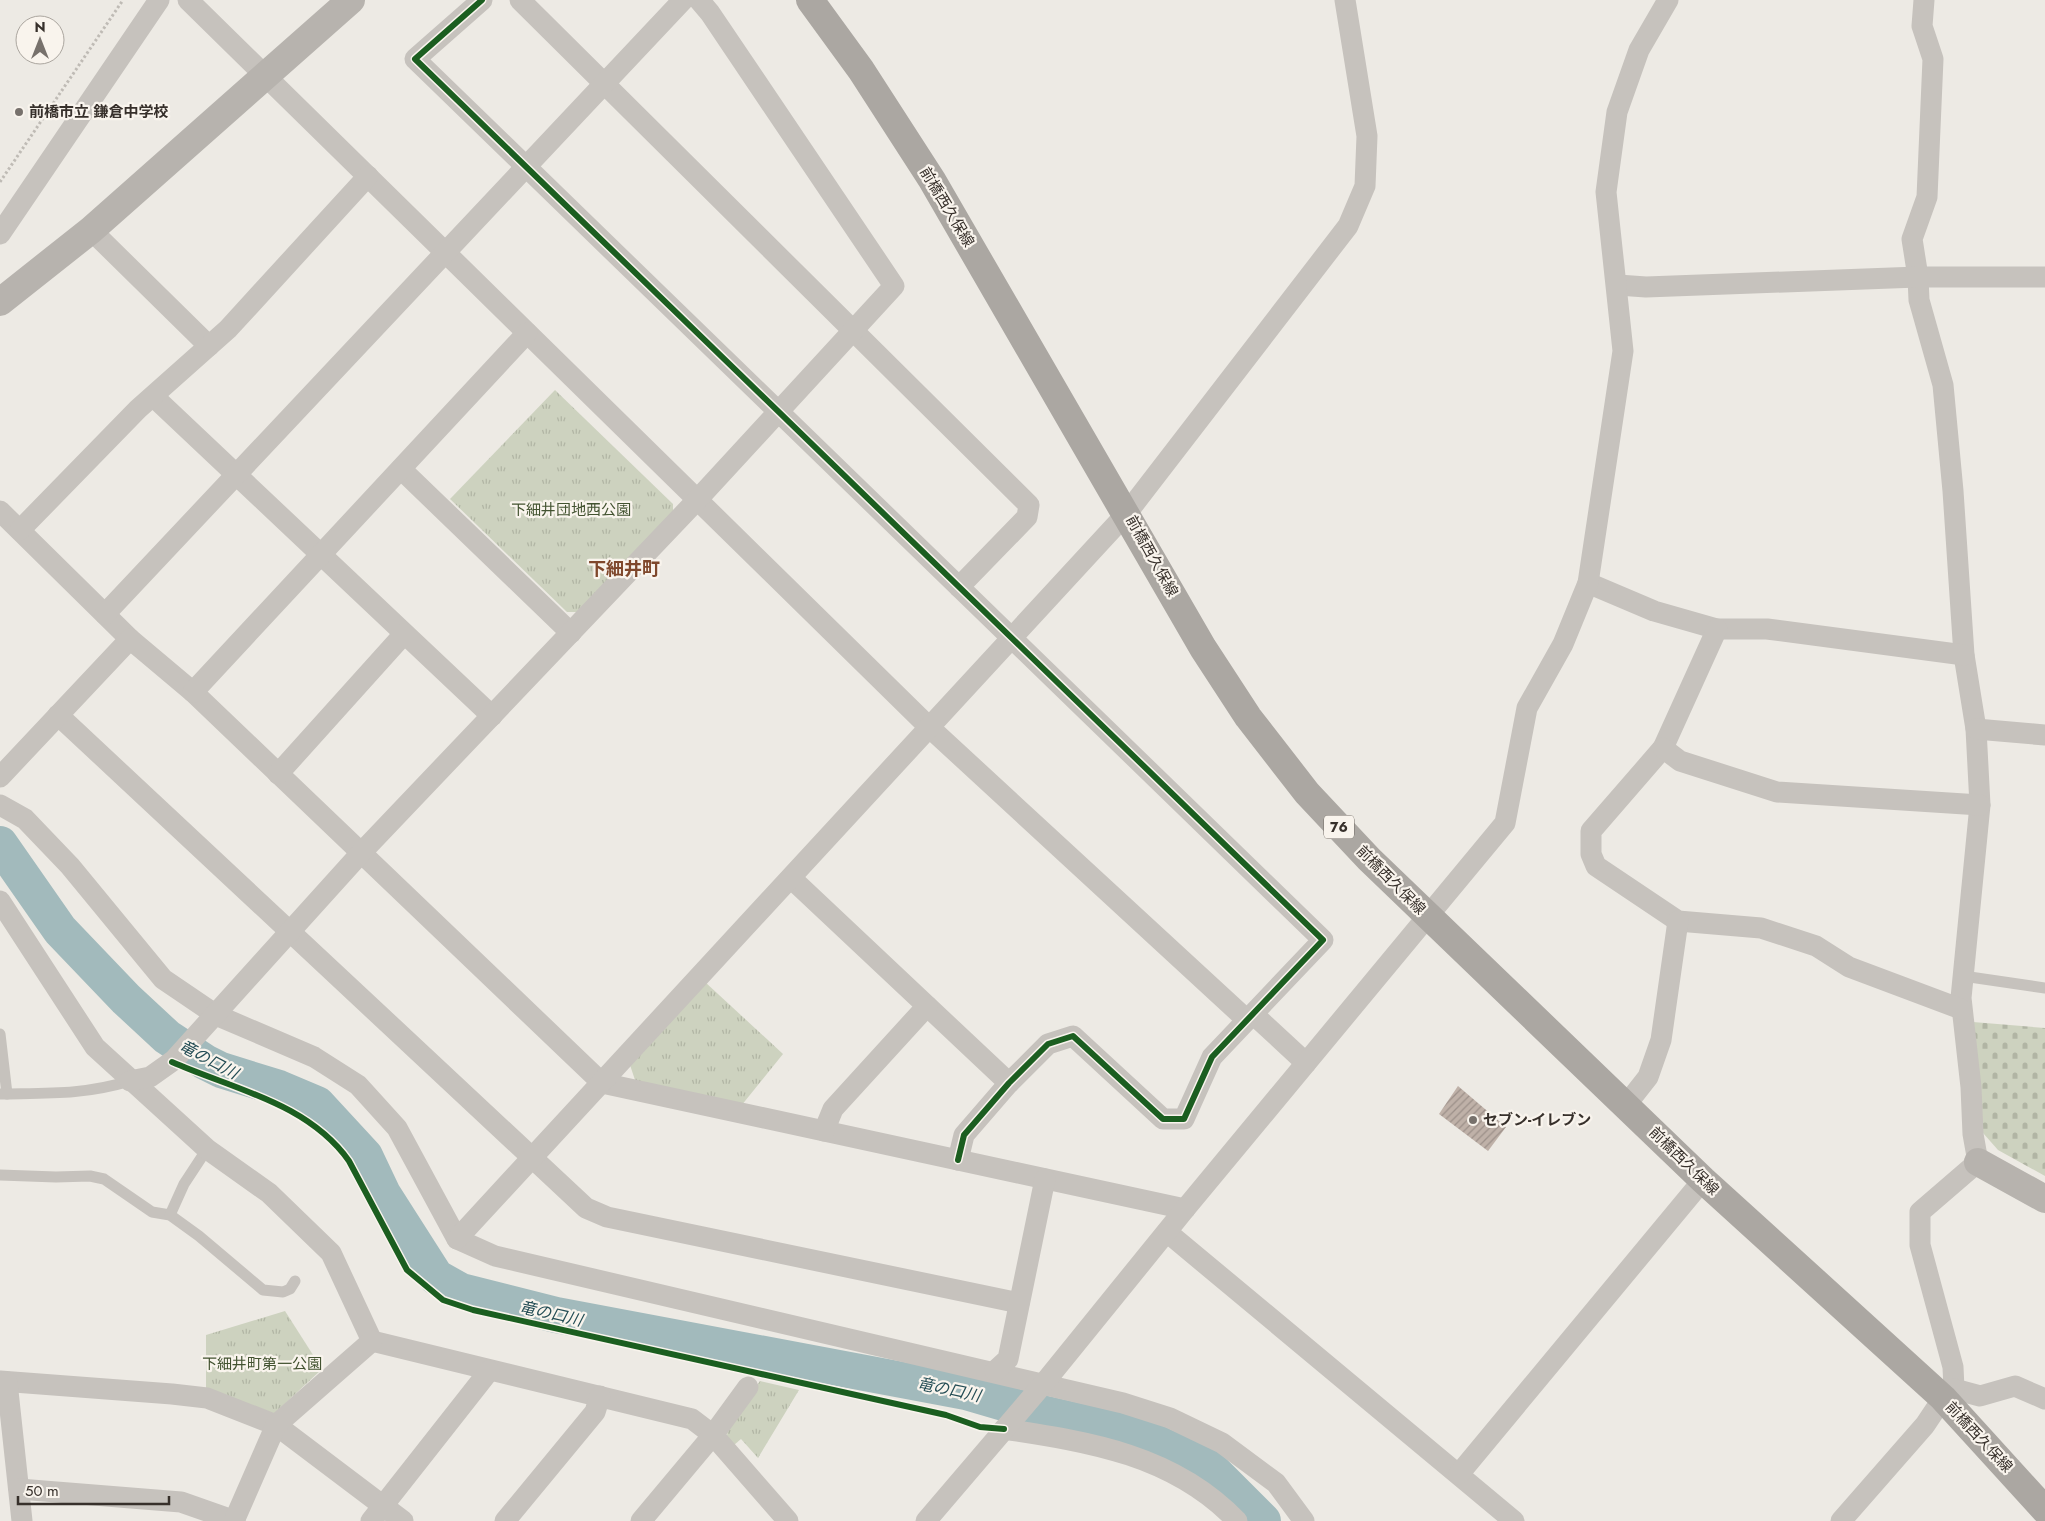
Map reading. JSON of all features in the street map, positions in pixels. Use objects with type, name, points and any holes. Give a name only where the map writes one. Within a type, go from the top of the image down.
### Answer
[{"type":"main road","name":"前橋西久保線","points":[[810,0],[860,70],[932,180],[1127,513],[1203,648],[1248,717],[1307,793],[1428,918],[1703,1180],[1948,1393],[2045,1510]]},
{"type":"street","points":[[0,234],[159,0]]},
{"type":"street","points":[[188,0],[929,728],[1250,1017],[1306,1063]]},
{"type":"street","points":[[0,302],[91,230],[351,0]]},
{"type":"street","points":[[482,0],[415,59],[1323,940],[1212,1057],[1184,1118],[1163,1119],[1073,1036],[1048,1044],[1009,1083],[964,1135],[958,1160]]},
{"type":"street","points":[[520,0],[1030,505],[1027,517],[959,587]]},
{"type":"street","points":[[105,614],[683,0]]},
{"type":"street","points":[[130,1081],[150,1077],[174,1060],[360,854],[697,500],[894,286],[710,13],[698,0]]},
{"type":"street","points":[[457,1239],[1127,513],[1348,226],[1364,186],[1368,136],[1345,0]]},
{"type":"street","points":[[926,1521],[1042,1386],[1184,1209],[1506,823],[1528,708],[1563,644],[1588,583],[1623,351],[1618,285],[1606,192],[1617,112],[1639,50],[1668,0]]},
{"type":"street","points":[[1924,0],[1922,26],[1933,59],[1927,197],[1912,239],[1918,277],[1919,300],[1943,385],[1953,491],[1964,655],[1976,729],[1980,805],[1962,976],[1962,1009],[1971,1087],[1973,1134],[1978,1162]]},
{"type":"street","points":[[20,530],[138,410],[228,329],[368,176]]},
{"type":"street","points":[[91,230],[209,346]]},
{"type":"street","points":[[1618,285],[1646,287],[1918,277],[2045,277]]},
{"type":"street","points":[[193,692],[527,333]]},
{"type":"street","points":[[154,397],[492,716]]},
{"type":"street","points":[[401,469],[571,633]]},
{"type":"street","points":[[0,511],[130,639],[193,692],[360,854],[602,1083],[1184,1209]]},
{"type":"street","points":[[1588,583],[1654,611],[1717,629],[1766,628],[1964,655]]},
{"type":"street","points":[[1717,629],[1663,748],[1591,831],[1591,854],[1596,866],[1678,921],[1761,928],[1816,946],[1849,967],[1962,1009]]},
{"type":"street","points":[[278,774],[404,634]]},
{"type":"street","points":[[0,777],[130,639]]},
{"type":"street","points":[[58,715],[586,1208],[607,1217],[1019,1303]]},
{"type":"street","points":[[1976,729],[2045,735]]},
{"type":"street","points":[[1663,748],[1680,761],[1777,792],[1980,805]]},
{"type":"street","points":[[0,805],[25,819],[70,866],[163,979],[211,1018],[314,1058],[358,1085],[397,1128],[457,1239],[495,1256],[995,1371],[1042,1386],[1123,1403],[1170,1418],[1222,1443],[1276,1483],[1304,1521]]},
{"type":"street","points":[[791,878],[1009,1083]]},
{"type":"street","points":[[0,901],[95,1047],[130,1081],[207,1149],[269,1193],[331,1253],[372,1340],[489,1371],[692,1419],[713,1435],[783,1519]]},
{"type":"street","points":[[1626,1105],[1648,1077],[1661,1040],[1678,921]]},
{"type":"street","points":[[824,1131],[833,1110],[927,1006]]},
{"type":"street","points":[[1978,1162],[2045,1199]]},
{"type":"street","points":[[1841,1521],[1925,1425],[1948,1393],[1952,1367],[1920,1245],[1920,1212],[1978,1162]]},
{"type":"street","points":[[995,1371],[1008,1359],[1045,1178]]},
{"type":"street","points":[[1459,1474],[1703,1180]]},
{"type":"street","points":[[1167,1232],[1514,1521]]},
{"type":"street","points":[[18,1490],[181,1502],[235,1521],[276,1425],[372,1340]]},
{"type":"street","points":[[377,1514],[489,1371]]},
{"type":"street","points":[[22,1521],[4,1382],[208,1398],[276,1425],[377,1514],[403,1521]]},
{"type":"street","points":[[1948,1393],[1980,1396],[2015,1386],[2045,1399]]},
{"type":"street","points":[[641,1521],[713,1435],[748,1387]]},
{"type":"street","points":[[505,1521],[595,1412],[600,1396]]},
{"type":"street","points":[[1008,1425],[1115,1451],[1152,1463],[1190,1481],[1209,1495],[1237,1521]]},
{"type":"lane","points":[[1962,976],[2045,988]]},
{"type":"lane","points":[[0,1034],[3,1094],[69,1094],[95,1091],[130,1081]]},
{"type":"lane","points":[[170,1216],[184,1184],[207,1149]]},
{"type":"lane","points":[[0,1175],[90,1176],[104,1179],[152,1212],[170,1216],[199,1236],[263,1290],[283,1292],[290,1289],[295,1281]]},
{"type":"path","points":[[0,182],[123,0]]},
{"type":"green space","name":"下細井団地西公園","points":[[555,390],[673,504],[673,513],[577,612],[567,612],[450,499]]},
{"type":"green space","points":[[705,982],[783,1054],[741,1106],[636,1083],[630,1065]]},
{"type":"green space","points":[[1973,1022],[2045,1028],[2045,1176],[1998,1150],[1983,1133]]},
{"type":"green space","name":"下細井町第一公園","points":[[285,1311],[322,1369],[275,1413],[261,1413],[206,1389],[206,1335]]},
{"type":"green space","points":[[760,1381],[799,1390],[758,1458],[741,1439],[734,1445],[727,1436],[728,1426]]},
{"type":"building","name":"セブン-イレブン","points":[[1458,1086],[1506,1127],[1488,1151],[1439,1114]]},
{"type":"waterway","name":"竜の口川","points":[[0,844],[60,930],[126,999],[167,1037],[205,1062],[221,1070],[279,1088],[317,1104],[365,1156],[383,1194],[436,1277],[461,1291],[556,1315],[966,1392],[1024,1409],[1137,1434],[1208,1466],[1263,1521]]},
{"type":"cycle path","points":[[482,0],[415,59],[1323,940],[1212,1057],[1184,1119],[1163,1119],[1073,1036],[1048,1044],[1009,1083],[964,1135],[958,1160]]},
{"type":"cycle path","points":[[172,1062],[244,1090],[291,1111],[313,1125],[332,1141],[349,1161],[407,1270],[443,1300],[473,1310],[946,1415],[980,1427],[1004,1429]]},
{"type":"place","name":"前橋市立 鎌倉中学校","points":[[19,112]]},
{"type":"place","name":"セブン-イレブン","points":[[1473,1120]]},
{"type":"district","name":"下細井町","points":[[624,569]]}]
